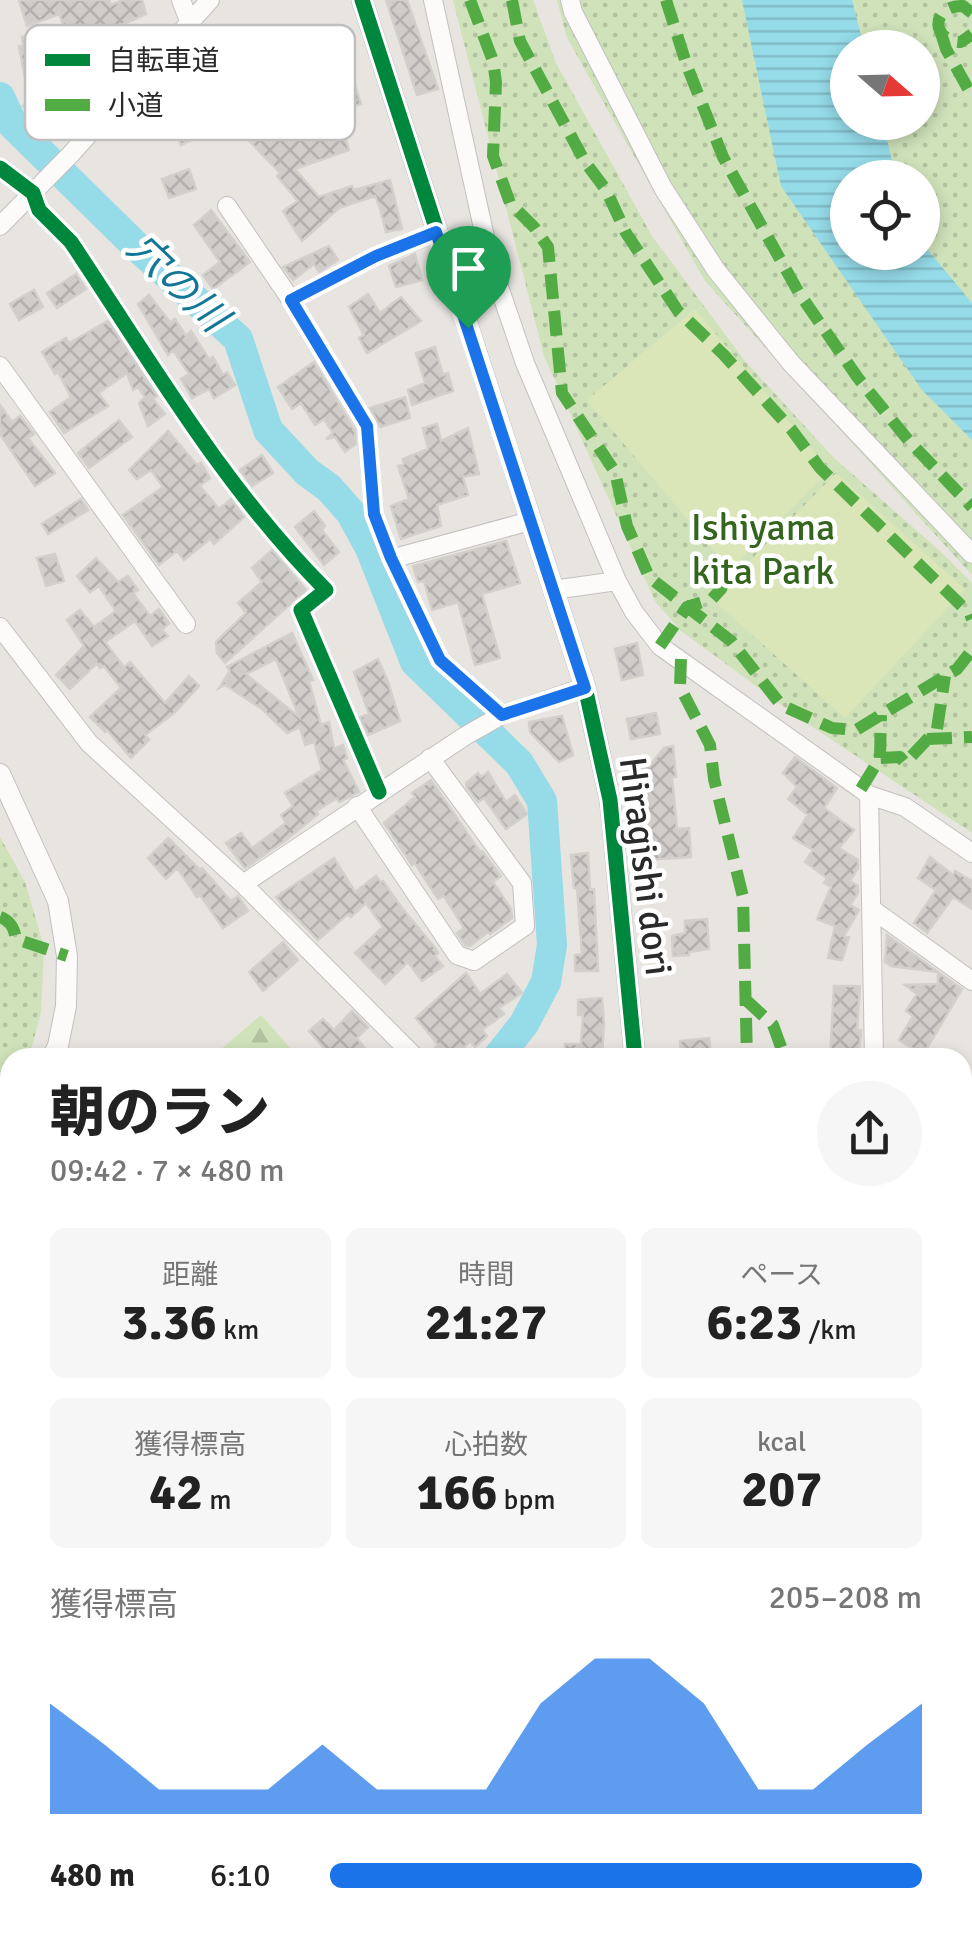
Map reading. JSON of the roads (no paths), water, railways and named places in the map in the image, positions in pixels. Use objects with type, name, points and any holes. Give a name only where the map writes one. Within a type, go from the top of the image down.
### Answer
[{"type":"street","points":[[181,0],[189,21]]},
{"type":"street","points":[[185,25],[210,0]]},
{"type":"street","name":"Hiragishi dori","points":[[362,0],[585,688],[610,800],[634,1048]]},
{"type":"street","points":[[433,0],[490,260],[525,363],[617,581],[634,612],[660,646],[869,795],[905,806],[972,853]]},
{"type":"street","points":[[570,0],[663,188],[716,270],[791,363],[972,554]]},
{"type":"street","points":[[0,226],[83,140]]},
{"type":"street","points":[[0,168],[37,189]]},
{"type":"street","points":[[37,189],[39,210],[71,242],[224,472],[285,550],[326,590],[301,610],[379,792]]},
{"type":"street","points":[[227,206],[291,300],[367,426],[374,514],[440,660],[497,718]]},
{"type":"street","points":[[291,300],[376,256],[436,232]]},
{"type":"street","points":[[0,366],[186,624]]},
{"type":"street","points":[[391,558],[530,520]]},
{"type":"street","points":[[553,590],[617,581]]},
{"type":"street","points":[[0,627],[89,743],[243,884],[406,1048]]},
{"type":"street","points":[[243,884],[465,736],[497,718],[585,688]]},
{"type":"street","points":[[357,806],[457,955],[474,961],[525,926],[522,884],[430,758]]},
{"type":"street","points":[[0,774],[58,902],[67,956],[66,1006],[57,1048]]},
{"type":"street","points":[[869,795],[874,1048]]},
{"type":"street","points":[[872,909],[972,981]]},
{"type":"water","points":[[742,0],[852,0],[860,30],[830,30],[830,140],[887,140],[892,160],[830,160],[830,257],[781,186]]},
{"type":"water","points":[[940,264],[972,303],[972,440],[922,390],[839,270],[940,270]]},
{"type":"waterway","name":"穴の川","points":[[0,97],[13,125],[25,137]]},
{"type":"waterway","name":"穴の川","points":[[0,108],[5,107]]},
{"type":"waterway","name":"穴の川","points":[[28,140],[238,339],[268,430],[351,513],[370,548],[415,662],[519,763],[542,801],[552,945],[546,982],[524,1024],[505,1048]]},
{"type":"park label","name":"Ishiyama kita Park","points":[[763,549]]}]
